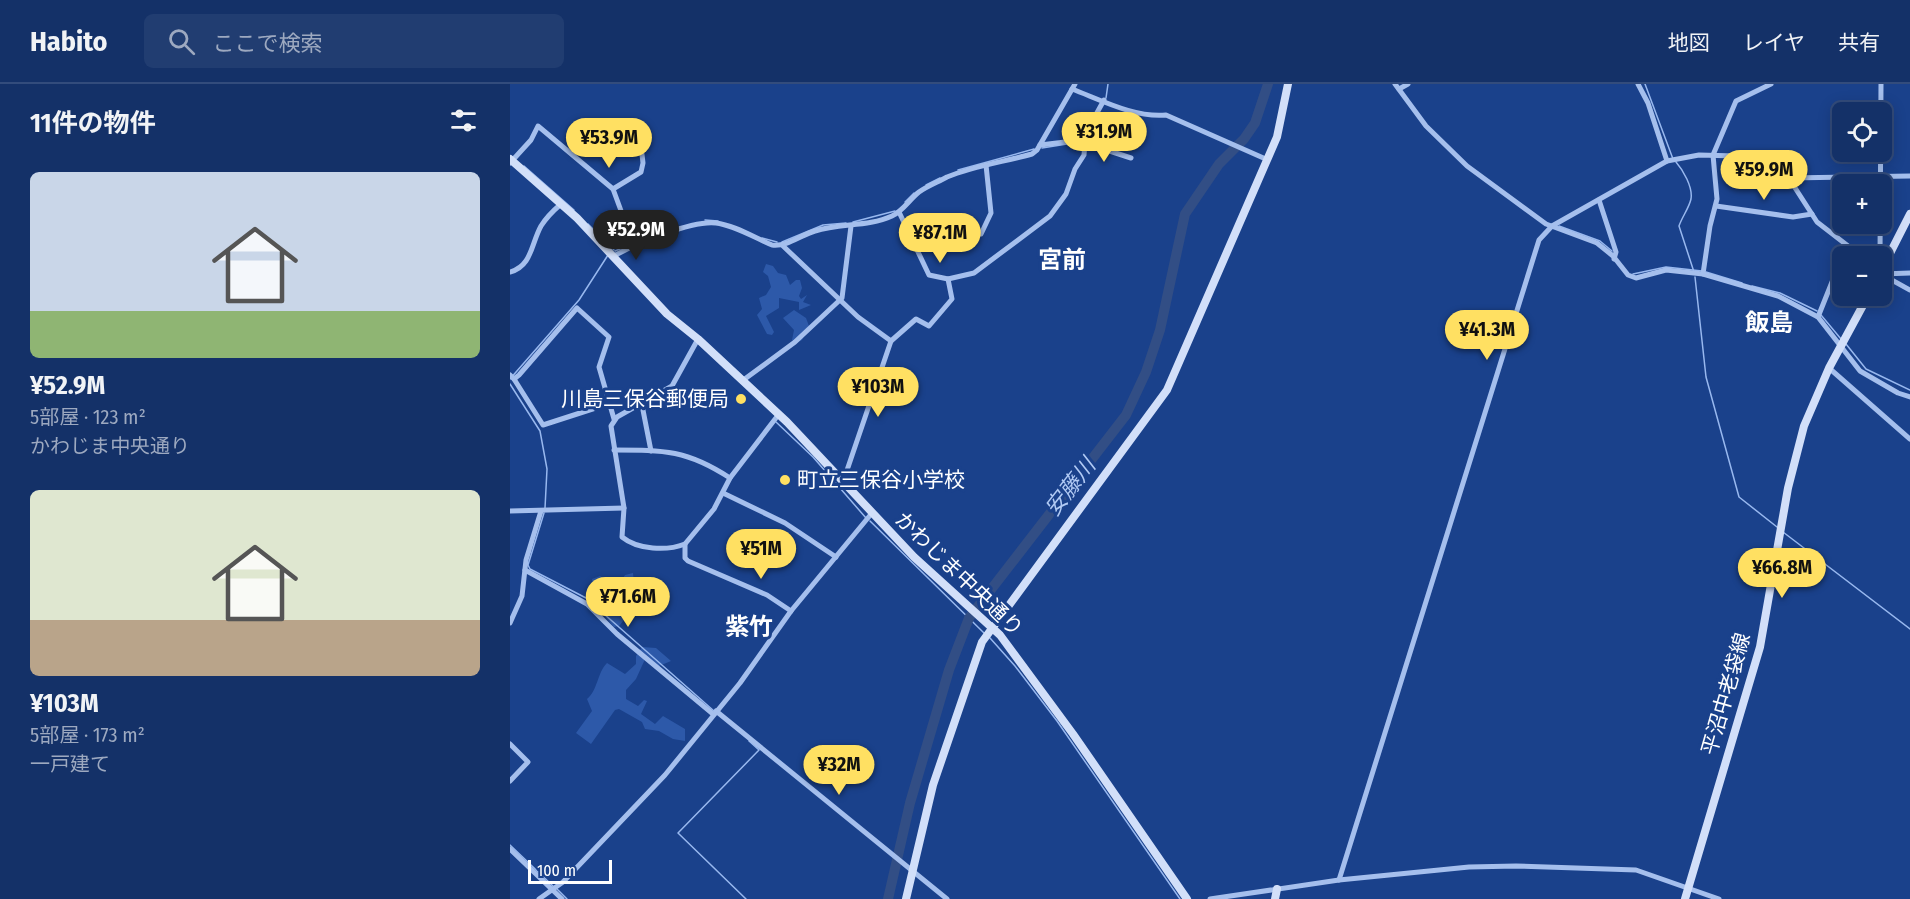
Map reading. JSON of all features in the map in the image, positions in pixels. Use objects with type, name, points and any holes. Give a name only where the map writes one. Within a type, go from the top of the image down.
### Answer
[{"type":"street","points":[[906,899],[943,751],[971,666],[992,627],[1162,399],[1268,160],[1280,128],[1288,84]]},
{"type":"street","points":[[1408,84],[1397,86],[1426,126],[1460,160],[1537,219],[1597,243],[1628,275],[1636,278],[1666,270],[1703,274],[1778,296],[1818,317],[1860,371],[1898,393],[1910,397]]},
{"type":"street","points":[[1638,84],[1648,103],[1667,161]]},
{"type":"street","points":[[1703,274],[1718,189],[1713,155],[1736,101],[1771,84]]},
{"type":"street","points":[[1881,84],[1882,174]]},
{"type":"street","points":[[614,256],[668,233],[714,223],[772,245],[782,245],[802,235],[828,227],[851,226],[889,218],[899,212],[920,191],[950,177],[986,165],[1032,154],[1040,146],[1073,87],[1153,116],[1168,116],[1268,160]]},
{"type":"street","points":[[899,212],[929,275],[948,279],[978,270],[1050,216],[1066,194],[1075,169],[1084,155],[1083,141],[1104,100]]},
{"type":"street","points":[[511,161],[531,140],[538,126],[613,189],[634,246]]},
{"type":"street","points":[[1040,146],[1083,141],[1131,158]]},
{"type":"street","points":[[613,189],[641,172],[643,163],[640,146]]},
{"type":"street","points":[[1339,880],[1534,250],[1552,226],[1667,161],[1686,156],[1736,156],[1787,178],[1832,178]]},
{"type":"street","name":"かわじま中央通り","points":[[511,161],[561,204],[614,256],[667,314],[698,339],[778,414],[914,557],[992,627],[1050,702],[1187,899]]},
{"type":"street","points":[[981,234],[991,213],[986,165]]},
{"type":"street","points":[[1892,177],[1910,176]]},
{"type":"street","points":[[1787,178],[1797,189],[1812,214],[1828,232],[1846,246]]},
{"type":"street","points":[[1599,200],[1616,252],[1614,259]]},
{"type":"street","points":[[510,272],[526,263],[541,226],[561,204]]},
{"type":"street","points":[[1716,206],[1793,217],[1812,214]]},
{"type":"street","points":[[1892,251],[1910,214]]},
{"type":"street","points":[[742,381],[795,342],[844,295],[851,226]]},
{"type":"street","points":[[782,245],[840,300],[891,342]]},
{"type":"street","points":[[1892,273],[1910,273]]},
{"type":"street","points":[[843,482],[891,342],[916,319],[929,326],[949,305],[952,296],[948,279]]},
{"type":"street","points":[[1892,279],[1910,290]]},
{"type":"street","points":[[1818,317],[1832,282]]},
{"type":"street","name":"平沼中老袋線","points":[[1685,899],[1760,647],[1796,454],[1804,426],[1829,368],[1862,306]]},
{"type":"street","points":[[608,404],[543,425],[512,377],[577,308],[609,337],[609,344],[599,362],[608,404],[614,419],[611,432],[624,508],[622,537],[627,541],[660,548],[685,544],[702,525],[730,478],[778,414]]},
{"type":"street","points":[[614,419],[672,386],[698,339]]},
{"type":"street","points":[[1829,368],[1910,439]]},
{"type":"street","points":[[642,405],[651,451]]},
{"type":"street","points":[[614,450],[651,451],[694,457],[730,478]]},
{"type":"street","points":[[723,493],[785,523],[836,557]]},
{"type":"street","points":[[510,511],[624,508]]},
{"type":"street","points":[[510,623],[522,596],[525,570],[541,511]]},
{"type":"street","points":[[539,899],[553,890],[638,805],[740,683],[791,611],[872,513]]},
{"type":"street","points":[[685,544],[685,558],[688,561],[767,595],[791,611]]},
{"type":"street","points":[[525,570],[587,604],[617,634],[947,899]]},
{"type":"street","points":[[510,744],[528,762],[510,781]]},
{"type":"street","points":[[510,849],[562,899]]},
{"type":"street","points":[[1210,899],[1339,880],[1478,867],[1619,868],[1646,872],[1719,899]]},
{"type":"street","points":[[1275,899],[1277,889]]},
{"type":"shaded area","points":[[766,264],[773,266],[778,273],[786,275],[790,285],[800,280],[802,288],[799,296],[801,299],[807,295],[803,302],[811,305],[799,310],[799,302],[779,298],[779,308],[766,316],[774,332],[772,335],[767,334],[757,315],[762,309],[759,298],[766,295],[771,287],[768,276],[763,272]]},
{"type":"shaded area","points":[[794,310],[806,318],[809,326],[802,340],[798,342],[792,340],[794,330],[783,318]]},
{"type":"shaded area","points":[[633,573],[635,592],[631,596],[629,614],[619,626],[614,627],[599,609],[588,603],[593,593],[592,579],[600,576],[606,581],[614,578],[622,580],[625,575]]},
{"type":"shaded area","points":[[642,647],[656,648],[671,661],[659,666],[646,657],[636,679],[626,690],[626,699],[638,706],[644,700],[647,701],[641,714],[655,724],[663,716],[685,729],[685,741],[673,739],[659,731],[645,729],[642,722],[619,709],[615,710],[591,744],[576,733],[592,711],[587,699],[601,672],[607,663],[625,674],[636,664],[636,656]]},
{"type":"waterway","points":[[1106,98],[1108,84]]},
{"type":"waterway","name":"安藤川","points":[[888,899],[910,803],[949,670],[969,618],[1126,415],[1146,372],[1160,330],[1185,214],[1219,164],[1244,139],[1255,123],[1268,84]]},
{"type":"waterway","points":[[1645,84],[1673,159]]},
{"type":"waterway","points":[[1042,148],[1067,144]]},
{"type":"waterway","points":[[958,170],[1034,149]]},
{"type":"waterway","points":[[1676,162],[1689,184],[1691,194],[1690,202],[1679,226],[1694,272]]},
{"type":"waterway","points":[[524,166],[574,210]]},
{"type":"waterway","points":[[926,185],[940,178]]},
{"type":"waterway","points":[[905,202],[914,193]]},
{"type":"waterway","points":[[853,222],[895,211]]},
{"type":"waterway","points":[[705,220],[718,221]]},
{"type":"waterway","points":[[782,242],[823,225],[846,223]]},
{"type":"waterway","points":[[588,224],[614,250]]},
{"type":"waterway","points":[[1559,226],[1600,241],[1612,251]]},
{"type":"waterway","points":[[651,236],[660,232]]},
{"type":"waterway","points":[[762,238],[777,242]]},
{"type":"waterway","points":[[615,251],[632,244]]},
{"type":"waterway","points":[[510,379],[579,300],[608,255]]},
{"type":"waterway","points":[[1633,274],[1666,267],[1702,271]]},
{"type":"waterway","points":[[1706,272],[1742,283]]},
{"type":"waterway","points":[[1695,277],[1706,377],[1739,497],[1777,527]]},
{"type":"waterway","points":[[1752,286],[1780,293],[1817,311]]},
{"type":"waterway","points":[[1821,315],[1841,339]]},
{"type":"waterway","points":[[1846,344],[1866,369],[1910,390]]},
{"type":"waterway","points":[[510,384],[540,431],[547,469],[545,508]]},
{"type":"waterway","points":[[776,422],[813,457],[866,518]]},
{"type":"waterway","points":[[544,513],[528,565],[530,569],[586,598],[714,711]]},
{"type":"waterway","points":[[870,521],[984,633]]},
{"type":"waterway","points":[[1783,532],[1910,629]]},
{"type":"waterway","points":[[990,638],[1015,666],[1057,721],[1180,899]]},
{"type":"waterway","points":[[746,899],[678,833],[759,750],[749,741]]},
{"type":"waterway","points":[[510,845],[553,886]]},
{"type":"waterway","points":[[557,889],[567,899]]},
{"type":"place","name":"川島三保谷郵便局","points":[[741,399]]},
{"type":"place","name":"町立三保谷小学校","points":[[785,480]]},
{"type":"district","name":"宮前","points":[[1062,260]]},
{"type":"district","name":"飯島","points":[[1769,323]]},
{"type":"district","name":"紫竹","points":[[749,627]]}]
